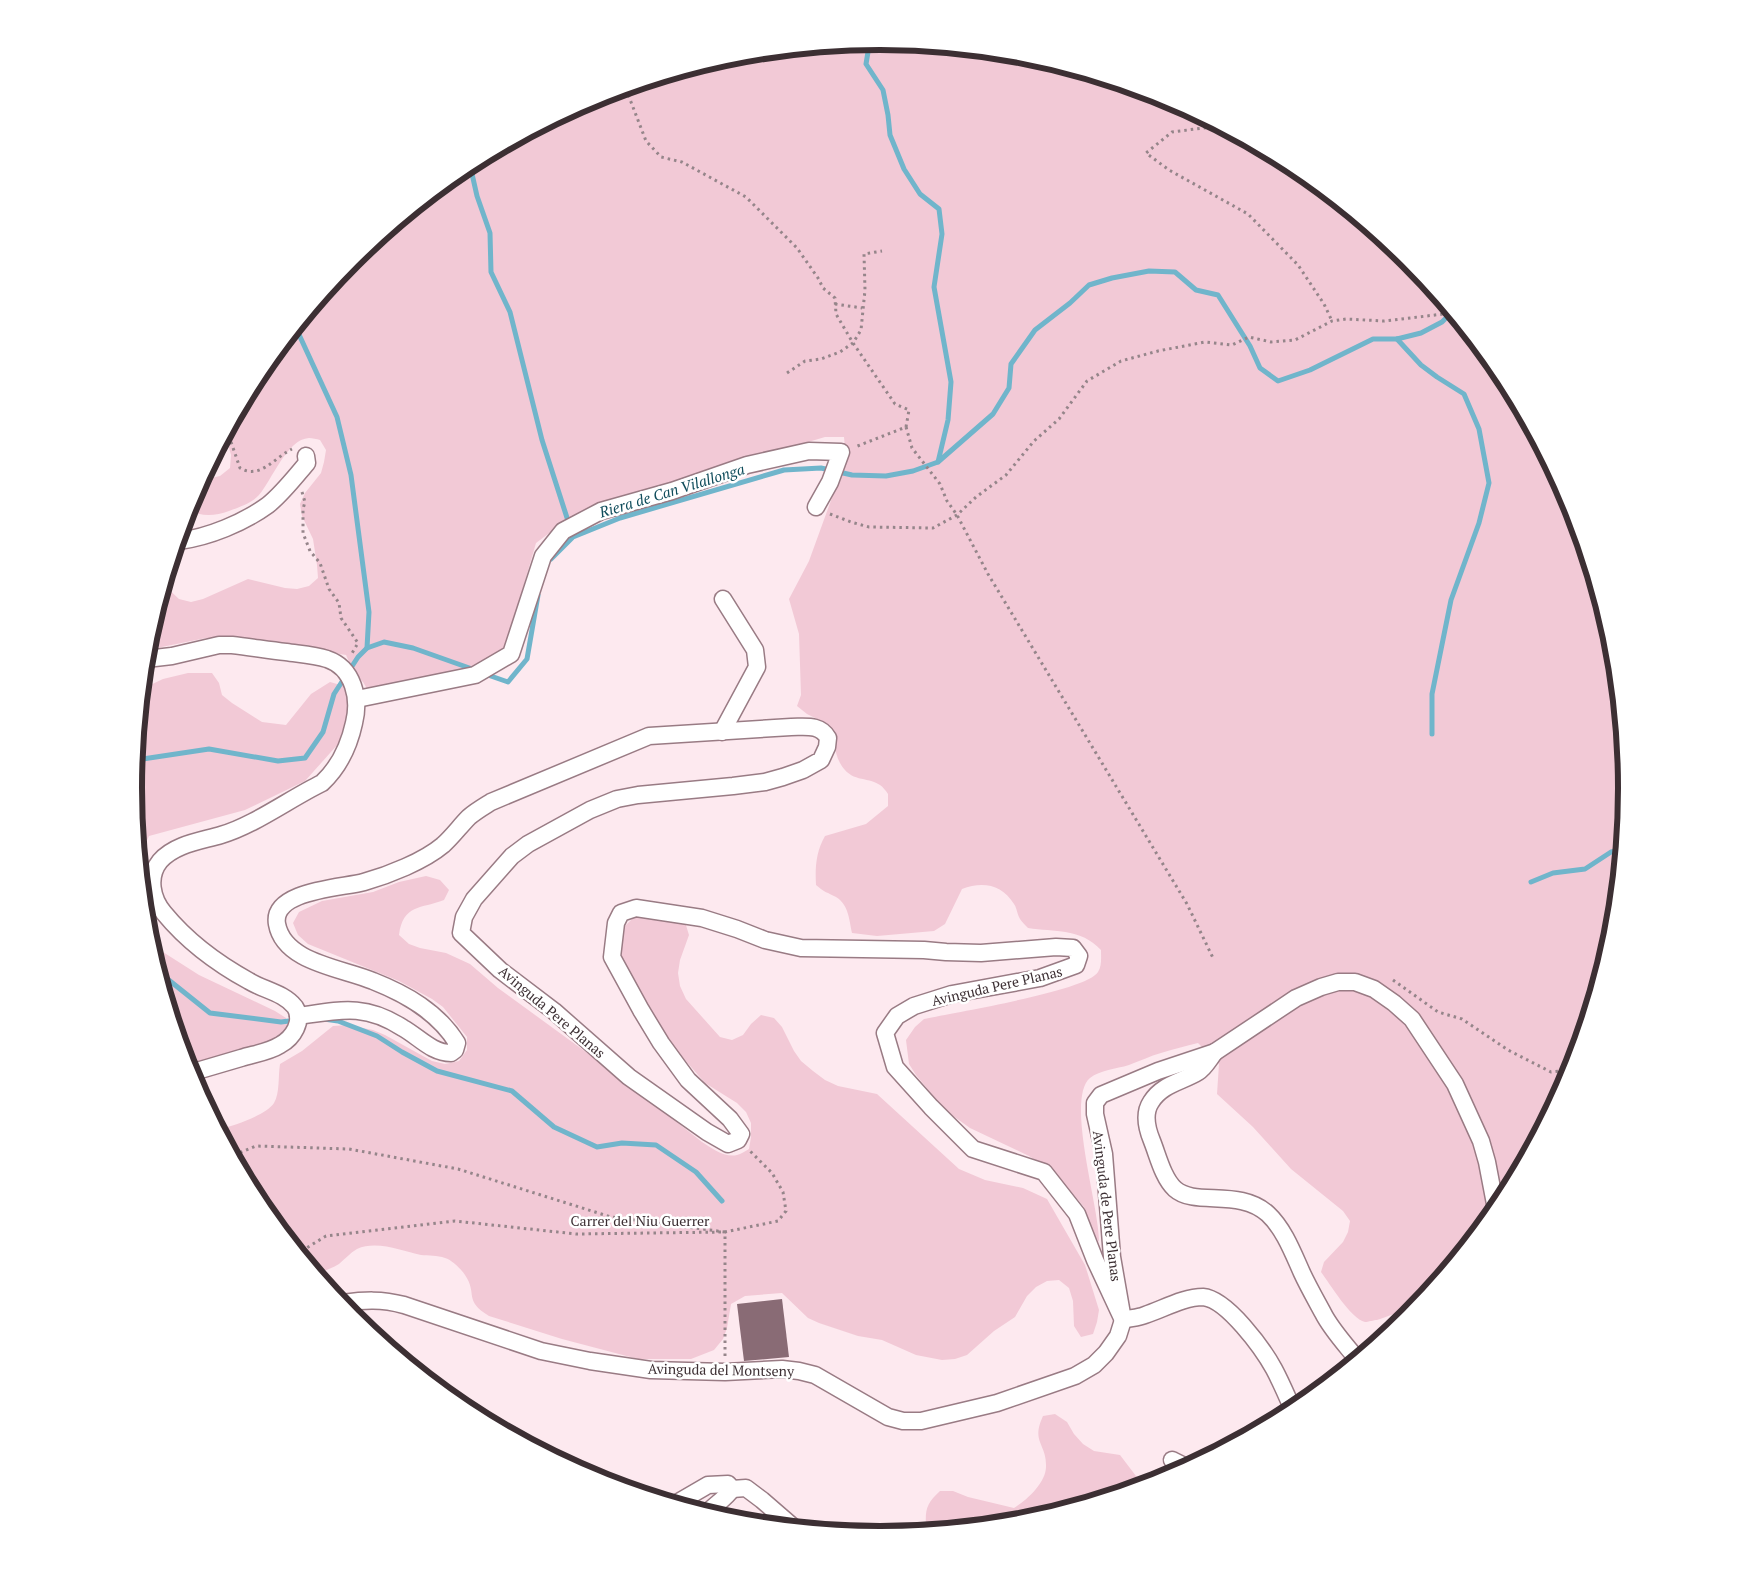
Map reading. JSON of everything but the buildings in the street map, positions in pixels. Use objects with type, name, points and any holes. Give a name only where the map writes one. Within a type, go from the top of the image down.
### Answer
[{"type":"street","points":[[357,699],[475,675],[511,654],[543,556],[563,531],[601,511],[672,491],[747,465],[808,451],[841,452],[830,482],[816,507]]},
{"type":"street","points":[[186,539],[215,532],[269,505],[304,462]]},
{"type":"street","points":[[722,732],[758,667],[755,650],[723,599]]},
{"type":"street","points":[[155,658],[172,656],[219,644],[326,659],[342,668],[350,680],[357,699],[352,733],[344,754],[330,775],[322,783],[235,831],[196,842],[170,853],[161,860],[155,869],[153,893],[158,905],[179,929],[227,968],[289,1001],[298,1016],[292,1035],[279,1046],[199,1070]]},
{"type":"street","name":"Avinguda Pere Planas","points":[[298,1016],[340,1010],[366,1011],[383,1016],[435,1050],[451,1053],[455,1050],[457,1043],[444,1024],[426,1007],[374,981],[315,962],[302,955],[284,943],[276,919],[277,913],[292,899],[312,892],[364,882],[405,866],[431,853],[442,845],[469,817],[491,802],[649,736],[811,726],[820,728],[828,738],[827,747],[821,760],[803,770],[774,780],[617,799],[590,810],[528,844],[512,856],[474,899],[464,917],[461,933],[500,970],[560,1016],[629,1077],[707,1132],[728,1144],[738,1140],[741,1134],[730,1120],[688,1080],[641,1010],[612,958],[616,923],[621,913],[636,908],[702,918],[765,940],[801,948],[909,949],[982,953],[1056,947],[1073,948],[1079,956],[1076,965],[1040,978],[952,994],[914,1006],[897,1016],[885,1033],[895,1067],[973,1149],[1044,1172],[1077,1214],[1095,1260],[1123,1320]]},
{"type":"street","points":[[1353,1354],[1324,1316],[1291,1249],[1268,1214],[1254,1205],[1238,1200],[1190,1196],[1182,1194],[1174,1188],[1167,1178],[1151,1138],[1146,1119],[1147,1108],[1154,1098],[1164,1088],[1200,1071],[1215,1052],[1296,998],[1338,982],[1355,982],[1374,989],[1394,1003],[1412,1020],[1455,1084],[1481,1141],[1494,1198]]},
{"type":"street","name":"Avinguda de Pere Planas","points":[[1123,1320],[1112,1257],[1104,1154],[1094,1103],[1100,1095],[1158,1071],[1215,1052]]},
{"type":"street","points":[[1123,1320],[1142,1316],[1187,1300],[1204,1297],[1225,1306],[1247,1330],[1273,1368],[1290,1403]]},
{"type":"street","name":"Avinguda del Montseny","points":[[351,1302],[385,1300],[404,1304],[541,1352],[590,1361],[651,1370],[725,1372],[782,1369],[800,1371],[815,1375],[835,1385],[888,1417],[903,1421],[921,1421],[997,1403],[1075,1376],[1094,1365],[1106,1353],[1118,1336],[1123,1320]]},
{"type":"street","points":[[683,1499],[708,1485],[728,1484],[732,1489]]},
{"type":"street","points":[[732,1489],[746,1488],[785,1520]]},
{"type":"street","points":[[713,1507],[727,1496],[732,1489]]},
{"type":"path","points":[[628,95],[646,141],[661,158],[682,162],[746,197],[797,248],[823,288],[835,298],[836,314],[853,343],[895,404],[909,410],[906,427],[912,448],[940,484],[947,501],[958,515],[988,574],[1187,904],[1214,960]]},
{"type":"path","points":[[1209,127],[1172,132],[1146,153],[1169,170],[1248,214],[1298,265],[1324,304],[1332,321]]},
{"type":"path","points":[[787,373],[805,361],[821,359],[853,343],[861,330],[865,290],[864,254],[882,251]]},
{"type":"path","points":[[835,304],[862,308]]},
{"type":"path","points":[[816,507],[851,522],[869,527],[933,528],[958,515],[976,497],[1006,475],[1034,441],[1059,420],[1087,381],[1121,360],[1205,342],[1232,344],[1249,337],[1271,342],[1295,340],[1332,321],[1346,319],[1384,321],[1445,313]]},
{"type":"path","points":[[841,452],[906,427]]},
{"type":"path","points":[[231,439],[240,468],[254,472],[270,465],[290,449],[301,448],[304,462],[302,492],[305,502],[303,509],[303,533],[310,551],[320,563],[329,589],[339,603],[341,618],[348,631],[358,643],[342,668]]},
{"type":"path","points":[[1394,980],[1438,1012],[1462,1019],[1508,1050],[1551,1072],[1562,1071]]},
{"type":"path","points":[[725,1372],[724,1232],[778,1221],[786,1212],[783,1192],[772,1173],[738,1140]]},
{"type":"path","name":"Carrer del Niu Guerrer","points":[[239,1153],[256,1146],[349,1149],[458,1169],[611,1217],[724,1232]]},
{"type":"path","name":"Carrer del Niu Guerrer","points":[[305,1249],[326,1236],[455,1222],[576,1234],[724,1232]]},
{"type":"shaded area","points":[[880,50],[977,56],[1072,75],[1118,89],[1163,106],[1207,126],[1250,149],[1291,174],[1367,233],[1435,301],[1466,339],[1520,419],[1542,462],[1562,506],[1579,551],[1593,597],[1604,644],[1617,740],[1617,836],[1612,884],[1604,932],[1593,979],[1579,1025],[1562,1070],[1520,1157],[1466,1237],[1435,1275],[1399,1313],[1365,1322],[1353,1315],[1321,1272],[1324,1262],[1343,1242],[1348,1232],[1350,1221],[1343,1211],[1291,1169],[1253,1127],[1217,1094],[1219,1064],[1198,1043],[1098,1073],[1090,1078],[1083,1090],[1081,1108],[1082,1130],[1099,1242],[1092,1231],[1084,1207],[1049,1169],[1029,1156],[970,1128],[940,1104],[909,1064],[906,1040],[915,1027],[924,1019],[1070,987],[1098,972],[1101,964],[1101,950],[1093,943],[1076,934],[1028,928],[1020,919],[1015,906],[1004,892],[998,888],[984,885],[962,889],[945,924],[934,931],[877,936],[852,933],[844,904],[816,885],[817,860],[825,836],[866,824],[888,806],[888,794],[881,786],[875,782],[849,774],[844,769],[838,759],[829,725],[807,714],[797,706],[801,695],[799,634],[789,599],[809,561],[846,459],[844,437],[825,437],[708,472],[560,525],[536,543],[505,650],[475,669],[369,692],[354,673],[346,655],[285,645],[206,638],[156,648],[170,591],[179,599],[191,602],[203,599],[248,579],[297,589],[309,586],[318,578],[313,539],[302,516],[300,504],[305,493],[321,473],[326,450],[320,440],[309,438],[301,440],[294,445],[259,495],[249,503],[214,515],[196,513],[212,478],[220,476],[230,468],[231,455],[228,444],[241,419],[295,339],[326,301],[394,233],[470,174],[554,126],[598,106],[643,89],[689,75],[784,56],[832,52]]},
{"type":"shaded area","points":[[188,673],[212,673],[219,683],[222,695],[262,722],[286,725],[311,694],[330,682],[344,686],[350,696],[349,707],[339,743],[305,781],[245,810],[149,836],[145,845],[142,788],[149,692],[150,685],[163,679]]},
{"type":"shaded area","points":[[426,876],[440,880],[449,890],[444,900],[414,909],[404,918],[399,935],[409,944],[446,953],[470,964],[498,988],[612,1071],[702,1142],[723,1154],[737,1155],[749,1149],[751,1123],[746,1112],[737,1103],[705,1083],[671,1044],[629,974],[620,954],[620,940],[624,927],[633,918],[646,914],[685,922],[689,935],[680,960],[678,973],[680,986],[686,999],[720,1037],[732,1040],[743,1035],[761,1015],[774,1018],[782,1027],[801,1061],[813,1071],[825,1080],[838,1086],[877,1094],[959,1169],[985,1180],[1023,1188],[1047,1199],[1085,1265],[1099,1310],[1093,1334],[1081,1337],[1074,1326],[1073,1301],[1069,1288],[1059,1280],[1047,1281],[1036,1287],[1027,1296],[1015,1317],[994,1331],[967,1355],[955,1359],[942,1360],[916,1355],[882,1340],[858,1336],[819,1323],[808,1318],[782,1293],[745,1296],[731,1304],[723,1339],[714,1350],[691,1359],[638,1359],[562,1339],[489,1316],[476,1306],[473,1301],[471,1287],[463,1273],[448,1259],[442,1257],[373,1246],[357,1249],[339,1264],[323,1271],[267,1198],[241,1157],[226,1127],[249,1119],[270,1107],[276,1099],[280,1064],[302,1051],[333,1026],[347,1025],[373,1030],[432,1061],[445,1064],[459,1061],[467,1050],[467,1037],[443,1007],[399,981],[308,944],[298,935],[293,923],[299,912],[322,901],[373,892],[399,882]]},
{"type":"shaded area","points":[[161,951],[199,975],[286,1018],[288,1030],[282,1040],[197,1064],[182,1025]]},
{"type":"shaded area","points":[[1055,1414],[1067,1422],[1083,1444],[1094,1451],[1120,1455],[1136,1476],[1140,1479],[1072,1501],[1024,1512],[977,1520],[926,1524],[928,1507],[932,1499],[940,1491],[953,1491],[968,1497],[1014,1508],[1025,1500],[1040,1484],[1045,1471],[1044,1452],[1038,1432],[1043,1416]]},
{"type":"waterway","points":[[868,50],[866,64],[883,90],[890,135],[904,169],[920,194],[939,209],[942,234],[934,287],[951,382],[948,420],[938,462]]},
{"type":"waterway","points":[[472,173],[477,196],[490,233],[491,272],[510,312],[542,440],[569,524]]},
{"type":"waterway","points":[[551,559],[573,537],[620,518],[784,470],[821,468],[852,475],[886,476],[913,471],[938,462],[993,414],[1009,388],[1011,364],[1035,330],[1070,303],[1089,285],[1112,278],[1149,271],[1175,272],[1196,290],[1218,295],[1250,346],[1260,368],[1278,381],[1310,370],[1373,339],[1397,339],[1421,333],[1442,322],[1448,316]]},
{"type":"waterway","points":[[299,334],[337,417],[351,475],[369,612],[367,648]]},
{"type":"waterway","points":[[1397,339],[1421,365],[1464,394],[1479,429],[1489,483],[1479,523],[1451,600],[1432,694],[1432,734]]},
{"type":"waterway","name":"Riera de Can Vilallonga","points":[[485,674],[508,682],[527,659],[538,595]]},
{"type":"waterway","name":"Riera de Can Vilallonga","points":[[143,759],[209,749],[278,761],[305,758],[323,732],[334,694],[358,657],[367,648],[384,642],[413,648],[475,670]]},
{"type":"waterway","points":[[1531,882],[1553,873],[1585,869],[1615,851]]},
{"type":"waterway","points":[[168,980],[210,1013],[281,1022],[289,1021]]},
{"type":"waterway","points":[[324,1019],[338,1021],[377,1036],[437,1071],[512,1091],[554,1127],[597,1147],[622,1143],[656,1145],[696,1172],[722,1201]]}]
